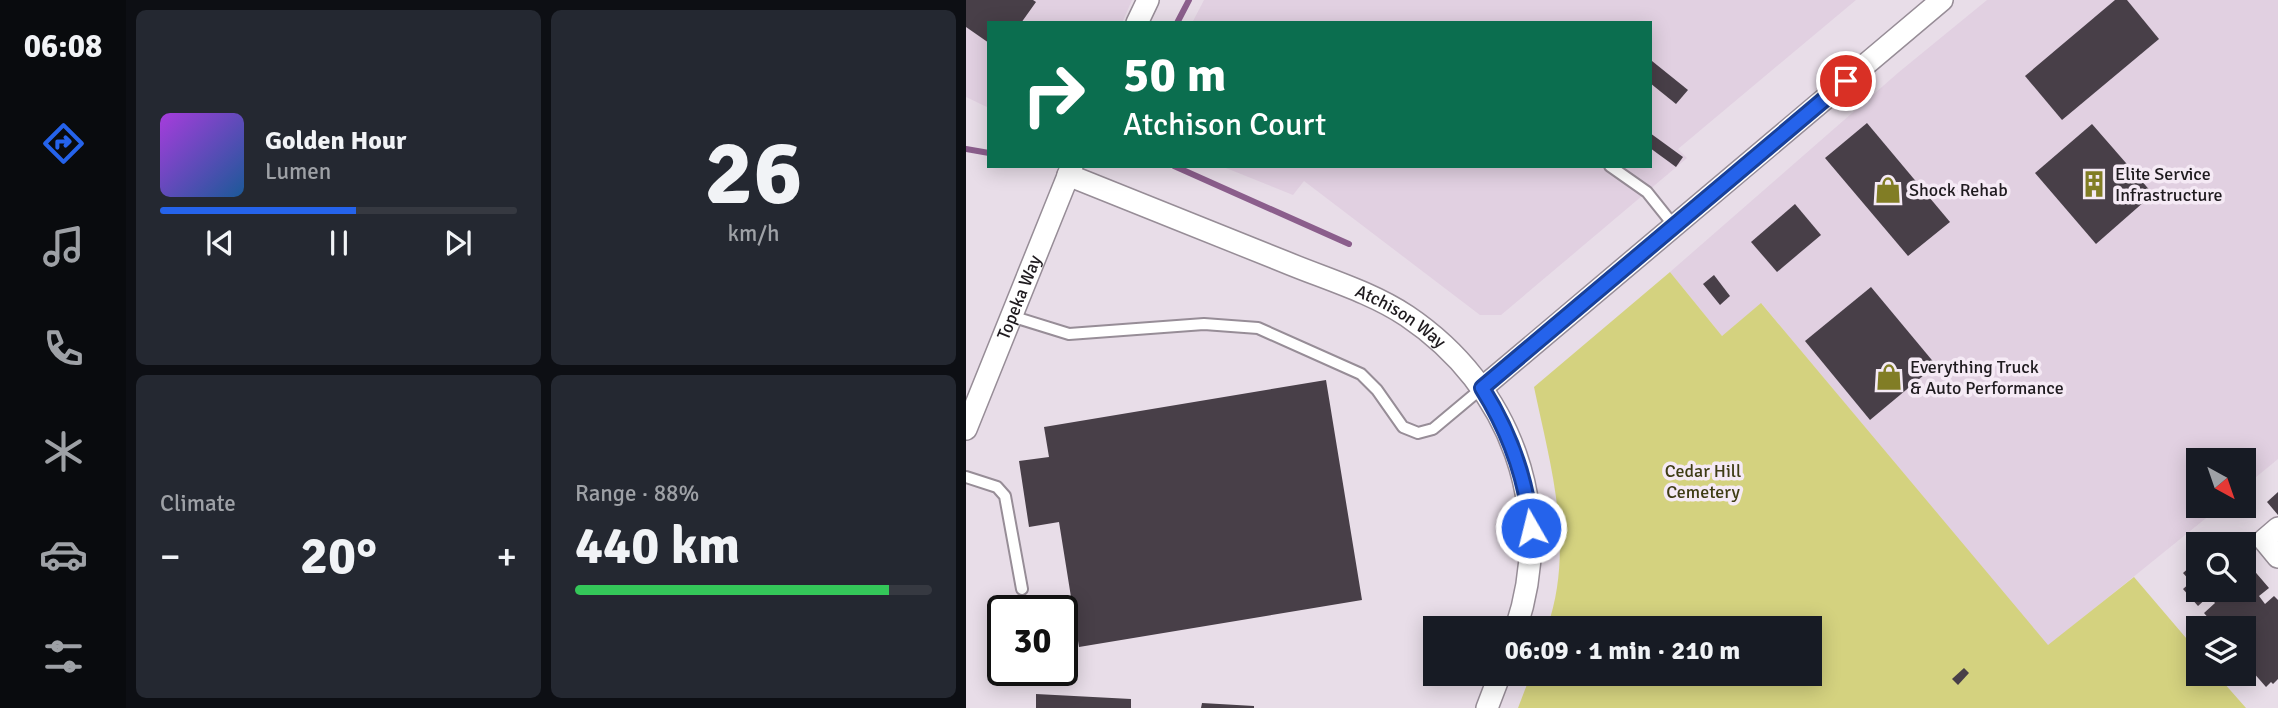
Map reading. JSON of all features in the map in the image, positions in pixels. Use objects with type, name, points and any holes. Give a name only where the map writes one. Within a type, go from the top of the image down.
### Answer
[{"type":"street","points":[[1138,21],[1148,0]]},
{"type":"street","points":[[1482,388],[1942,0]]},
{"type":"street","name":"Topeka Way","points":[[966,429],[1070,171]]},
{"type":"street","name":"Atchison Way","points":[[1070,171],[1395,309],[1440,341],[1482,388],[1513,447],[1529,508],[1532,538],[1529,577],[1519,616]]},
{"type":"street","points":[[2278,528],[2264,540],[2278,556]]},
{"type":"street","points":[[1487,708],[1495,686]]},
{"type":"lane","points":[[1612,168],[1647,192],[1675,227]]},
{"type":"lane","points":[[1011,316],[1069,334],[1204,324],[1258,328],[1361,374],[1403,427],[1418,433],[1433,429],[1482,388]]},
{"type":"lane","points":[[966,477],[997,487],[1005,496],[1023,589]]},
{"type":"shaded area","points":[[966,0],[1132,0],[1123,21],[987,21],[987,107],[966,97]]},
{"type":"shaded area","points":[[1204,0],[1856,0],[1678,149],[1687,158],[1501,315],[1480,315],[1304,181],[1293,195],[1226,168],[1652,168],[1652,21],[1193,21]]},
{"type":"shaded area","points":[[1987,0],[2278,0],[2278,459],[2256,477],[2256,448],[2186,448],[2186,518],[2206,518],[2048,646],[1762,304],[1722,336],[1670,272],[1899,72]]},
{"type":"green space","name":"Cedar Hill Cemetery","points":[[1670,272],[1722,336],[1761,303],[2048,645],[2134,577],[2186,638],[2186,686],[2227,686],[2246,708],[1518,708],[1526,686],[1822,686],[1822,616],[1550,616],[1559,568],[1560,538],[1553,477],[1534,387]]},
{"type":"building","points":[[966,0],[1036,2],[1022,21],[987,21],[987,42],[966,27]]},
{"type":"building","points":[[2115,0],[2127,0],[2159,39],[2062,120],[2025,76]]},
{"type":"building","points":[[1652,61],[1688,90],[1676,104],[1652,85]]},
{"type":"building","name":"Shock Rehab","points":[[1867,123],[1950,222],[1908,256],[1825,158]]},
{"type":"building","name":"Elite Service Infrastructure","points":[[2092,124],[2153,194],[2096,244],[2035,173]]},
{"type":"building","points":[[1652,134],[1683,157],[1676,167],[1652,149]]},
{"type":"building","points":[[1795,204],[1821,235],[1777,272],[1751,242]]},
{"type":"building","points":[[1714,275],[1730,296],[1720,305],[1703,284]]},
{"type":"building","points":[[1871,287],[1936,365],[1870,420],[1805,341]]},
{"type":"building","points":[[1326,380],[1362,600],[1079,647],[1078,595],[1071,595],[1059,522],[1029,527],[1019,461],[1049,457],[1044,427]]},
{"type":"building","points":[[2278,492],[2278,515],[2267,502]]},
{"type":"building","points":[[2256,573],[2269,588],[2259,596],[2265,604],[2274,596],[2278,600],[2278,679],[2273,684],[2271,682],[2266,687],[2256,676],[2256,616],[2207,616],[2204,613],[2215,603],[2256,602]]},
{"type":"building","points":[[1964,668],[1969,673],[1958,685],[1952,679]]},
{"type":"building","points":[[1036,694],[1131,699],[1131,708],[1036,708]]},
{"type":"building","points":[[1202,703],[1254,706],[1254,708],[1201,708]]},
{"type":"waterway","points":[[1178,21],[1189,0]]},
{"type":"waterway","points":[[966,149],[987,153]]},
{"type":"waterway","points":[[1178,168],[1349,244]]},
{"type":"place","name":"Elite Service Infrastructure","points":[[2094,184]]},
{"type":"place","name":"Shock Rehab","points":[[1888,190]]},
{"type":"place","name":"Everything Truck & Auto Performance","points":[[1889,377]]},
{"type":"route","points":[[1531,528],[1526,492],[1513,447],[1495,408],[1482,388],[1846,81]]}]
